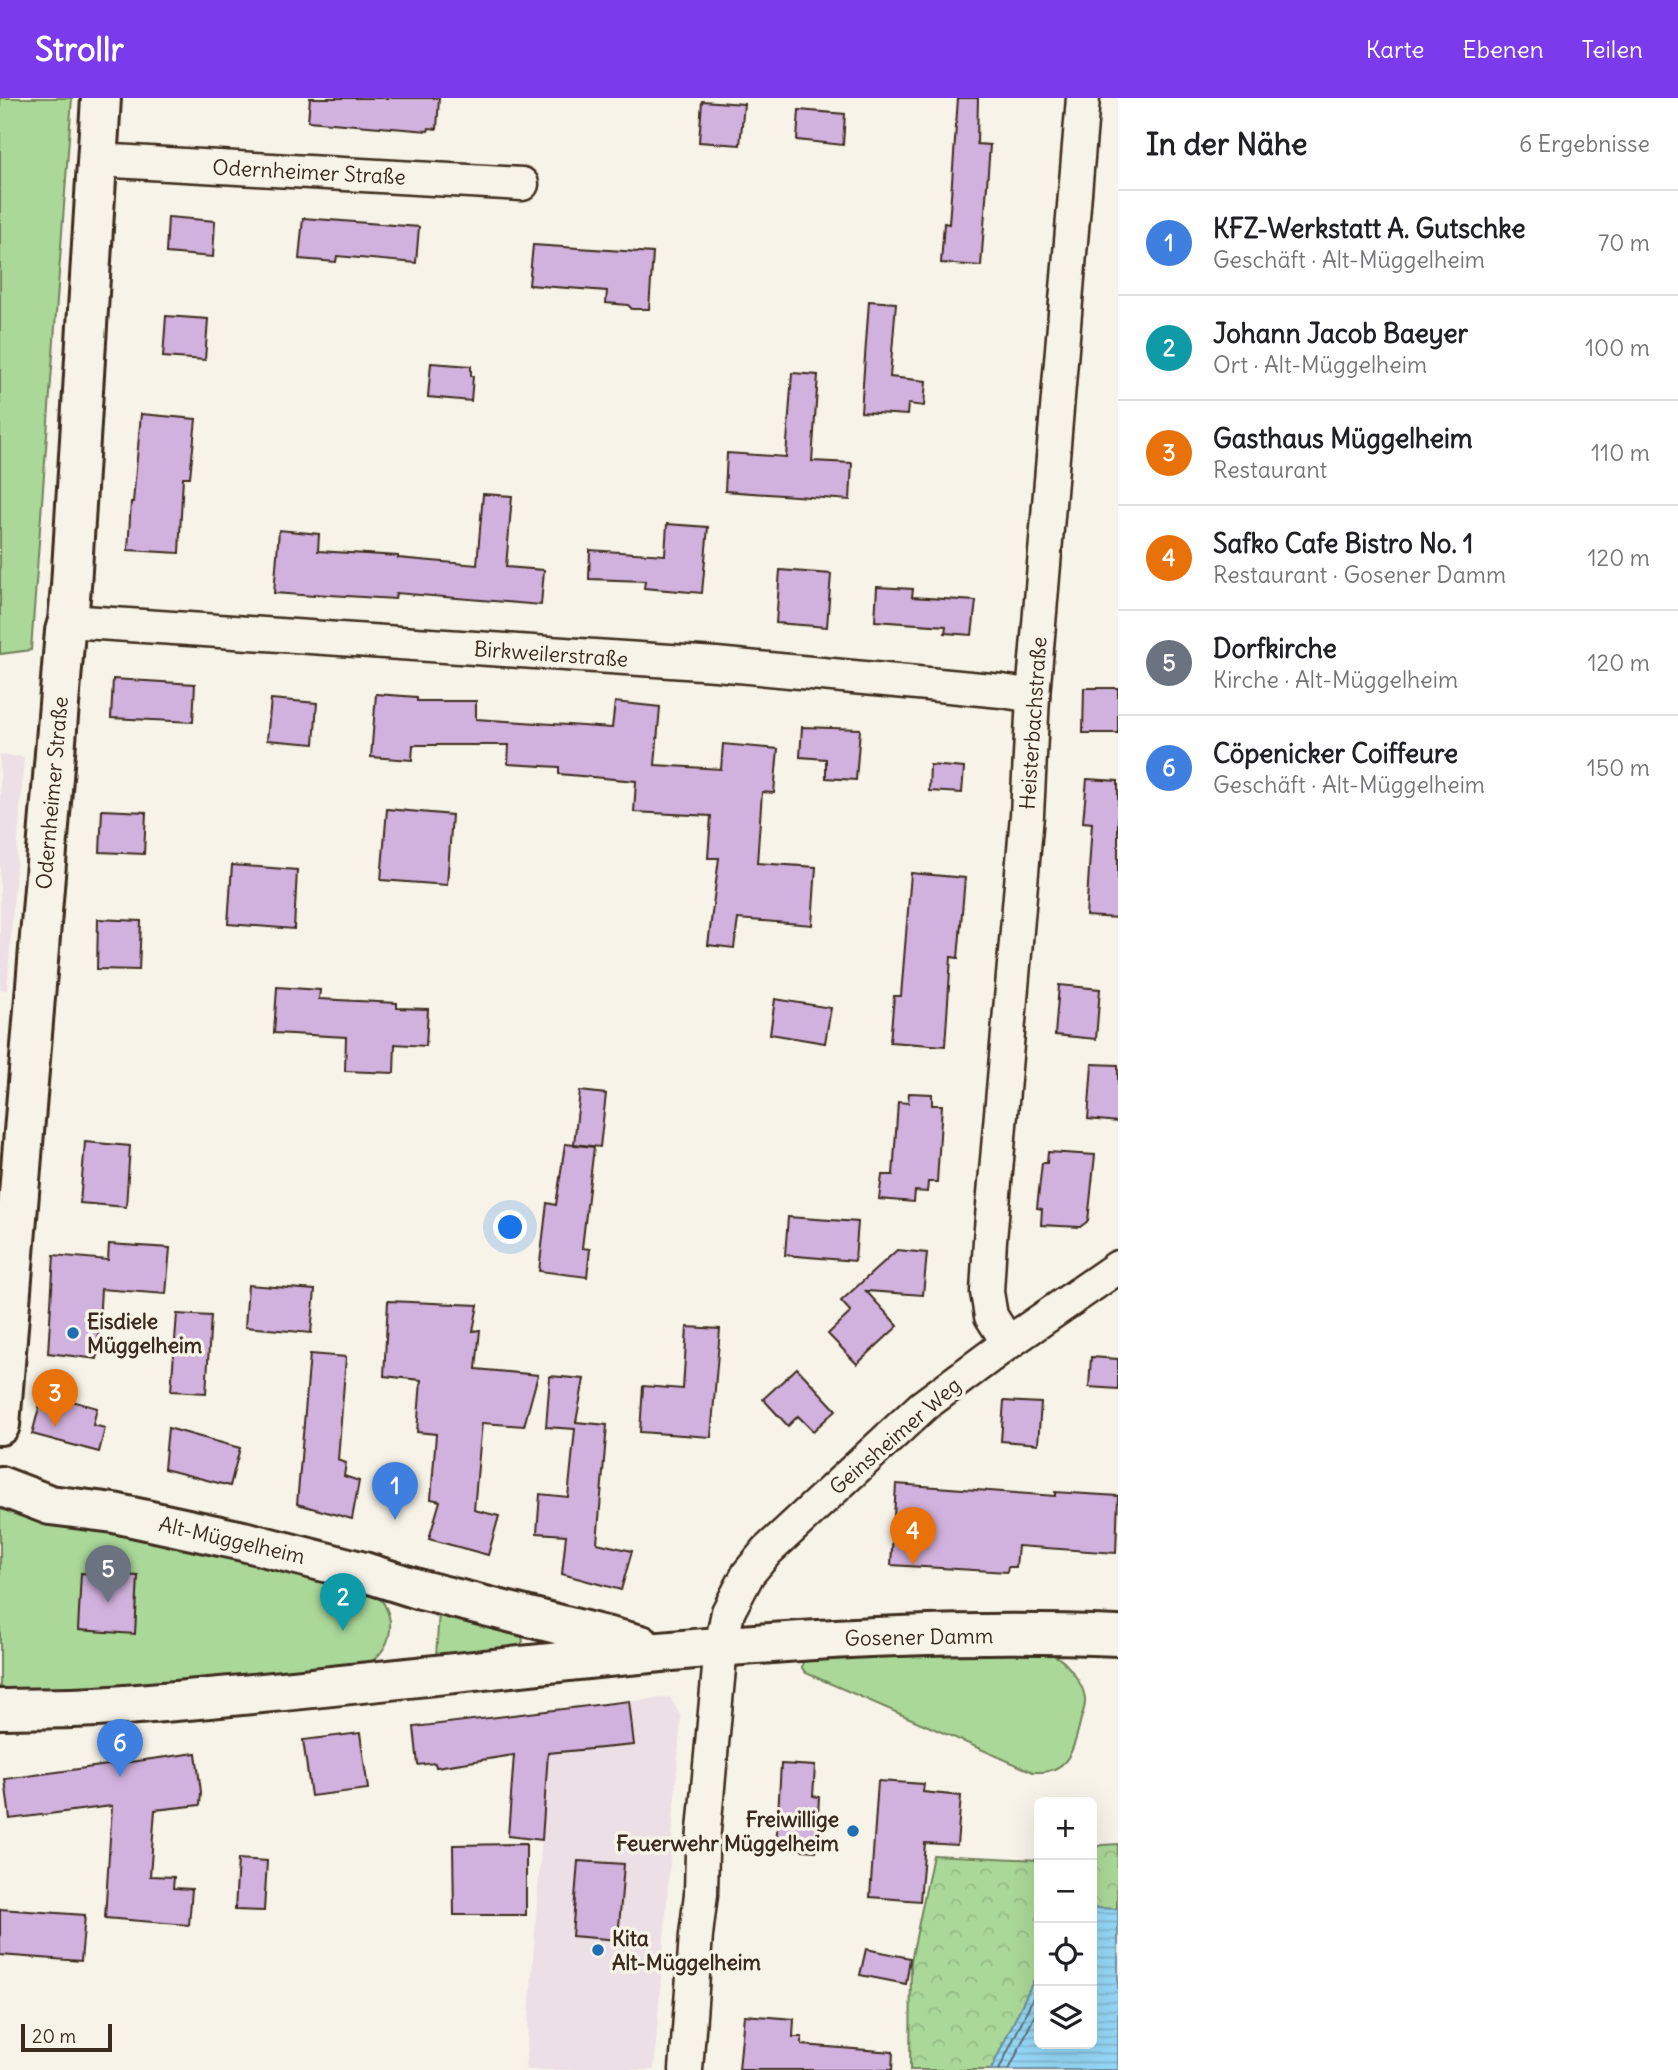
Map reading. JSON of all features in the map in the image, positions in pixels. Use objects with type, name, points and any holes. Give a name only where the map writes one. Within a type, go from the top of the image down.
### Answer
[{"type":"main road","name":"Odernheimer Straße","points":[[0,1425],[65,631],[68,621],[101,98]]},
{"type":"main road","name":"Alt-Müggelheim","points":[[0,1486],[50,1504],[114,1513],[243,1541],[365,1572],[421,1590],[666,1651]]},
{"type":"main road","name":"Gosener Damm","points":[[721,1647],[817,1639],[911,1636],[1118,1636]]},
{"type":"main road","name":"Alt-Müggelheim","points":[[0,1709],[92,1708],[213,1698],[721,1647]]},
{"type":"street","name":"Heisterbachstraße","points":[[1008,1343],[991,1316],[987,1292],[1083,98]]},
{"type":"street","name":"Odernheimer Straße","points":[[96,160],[522,184]]},
{"type":"street","name":"Birkweilerstraße","points":[[68,621],[716,664],[1033,696]]},
{"type":"street","name":"Geinsheimer Weg","points":[[686,2070],[721,1647],[728,1612],[748,1574],[767,1551],[923,1406],[1118,1267]]},
{"type":"shaded area","points":[[0,755],[24,757],[7,990],[0,989]]},
{"type":"shaded area","name":"Kita Alt-Müggelheim","points":[[670,1697],[681,1717],[654,2070],[525,2070],[551,1710]]},
{"type":"green space","points":[[0,98],[72,98],[31,650],[0,654]]},
{"type":"green space","points":[[0,1508],[67,1513],[373,1590],[387,1610],[390,1631],[387,1641],[382,1651],[364,1667],[0,1695]]},
{"type":"green space","points":[[439,1612],[521,1633],[523,1641],[518,1649],[436,1656]]},
{"type":"green space","points":[[1003,1648],[1052,1654],[1069,1668],[1079,1681],[1085,1705],[1075,1743],[1067,1759],[1054,1769],[1033,1772],[806,1673],[802,1668],[803,1660]]},
{"type":"green space","points":[[1118,1844],[1117,1909],[1097,1908],[1097,1846]]},
{"type":"green space","points":[[933,1855],[1034,1860],[1034,1980],[991,2070],[910,2070],[911,1961]]},
{"type":"water","points":[[1097,1908],[1118,1909],[1118,2070],[991,2070],[1034,1980],[1034,2049],[1097,2049]]},
{"type":"building","points":[[310,98],[439,98],[437,129],[429,128],[428,131],[308,121]]},
{"type":"building","points":[[958,98],[978,98],[977,144],[990,145],[981,266],[941,263],[944,223],[949,224]]},
{"type":"building","points":[[702,101],[744,104],[740,145],[699,142]]},
{"type":"building","points":[[799,110],[845,114],[843,145],[797,140]]},
{"type":"building","points":[[168,217],[215,221],[213,257],[166,253]]},
{"type":"building","points":[[303,218],[419,227],[416,263],[337,256],[336,262],[299,259]]},
{"type":"building","points":[[533,245],[653,253],[649,309],[632,309],[628,305],[606,303],[607,291],[529,285]]},
{"type":"building","points":[[869,301],[896,303],[890,377],[926,381],[924,406],[908,404],[907,415],[861,412]]},
{"type":"building","points":[[166,316],[208,319],[205,360],[163,357]]},
{"type":"building","points":[[431,363],[471,366],[471,401],[428,397]]},
{"type":"building","points":[[792,373],[818,375],[812,461],[852,463],[850,500],[725,491],[727,453],[786,457]]},
{"type":"building","points":[[141,414],[196,419],[190,477],[183,477],[179,553],[128,550]]},
{"type":"building","points":[[483,494],[512,496],[506,567],[544,570],[541,605],[396,593],[395,599],[274,593],[279,530],[319,534],[318,551],[477,565]]},
{"type":"building","points":[[667,524],[708,527],[702,593],[644,588],[645,581],[589,579],[590,550],[665,555]]},
{"type":"building","points":[[780,570],[831,574],[827,627],[776,623]]},
{"type":"building","points":[[877,587],[913,589],[912,597],[976,601],[972,635],[945,633],[946,626],[875,621]]},
{"type":"building","points":[[113,679],[195,684],[193,722],[111,718]]},
{"type":"building","points":[[1084,688],[1118,688],[1118,733],[1083,733]]},
{"type":"building","points":[[376,694],[417,697],[417,701],[476,701],[476,719],[612,728],[615,702],[660,707],[655,765],[721,769],[723,744],[778,749],[774,793],[762,792],[757,863],[816,867],[812,925],[738,919],[734,948],[708,945],[719,858],[708,858],[711,816],[634,812],[636,781],[559,774],[559,767],[508,764],[509,745],[413,745],[412,760],[371,757]]},
{"type":"building","points":[[271,699],[317,703],[314,744],[267,740]]},
{"type":"building","points":[[802,727],[860,729],[856,780],[826,778],[826,759],[800,757]]},
{"type":"building","points":[[930,765],[964,768],[962,793],[929,791]]},
{"type":"building","points":[[1087,779],[1118,781],[1118,918],[1086,916],[1092,823],[1083,822]]},
{"type":"building","points":[[387,809],[452,815],[447,885],[381,880]]},
{"type":"building","points":[[102,810],[146,812],[144,854],[100,852]]},
{"type":"building","points":[[232,865],[297,870],[294,929],[228,924]]},
{"type":"building","points":[[911,873],[965,878],[958,958],[951,957],[945,1046],[890,1042],[894,996],[901,996]]},
{"type":"building","points":[[98,919],[141,921],[139,970],[97,969]]},
{"type":"building","points":[[1059,985],[1100,989],[1096,1039],[1055,1035]]},
{"type":"building","points":[[277,987],[320,990],[319,999],[397,1003],[397,1008],[428,1009],[426,1046],[395,1044],[394,1073],[345,1071],[346,1037],[274,1033]]},
{"type":"building","points":[[775,999],[831,1008],[825,1043],[770,1034]]},
{"type":"building","points":[[1092,1064],[1118,1065],[1118,1122],[1088,1119]]},
{"type":"building","points":[[580,1091],[606,1094],[600,1147],[574,1144]]},
{"type":"building","points":[[909,1093],[932,1094],[932,1105],[942,1105],[937,1182],[928,1182],[927,1192],[915,1191],[914,1202],[879,1199],[882,1175],[893,1175],[898,1102],[908,1103]]},
{"type":"building","points":[[85,1142],[130,1146],[126,1207],[80,1203]]},
{"type":"building","points":[[565,1144],[594,1147],[582,1248],[590,1249],[587,1277],[539,1271],[547,1203],[556,1205]]},
{"type":"building","points":[[1048,1152],[1095,1155],[1088,1221],[1080,1227],[1041,1225],[1042,1209],[1037,1208],[1042,1163],[1047,1163]]},
{"type":"building","points":[[788,1217],[858,1222],[855,1261],[785,1255]]},
{"type":"building","points":[[109,1244],[170,1248],[166,1294],[101,1289],[97,1359],[48,1353],[54,1255],[108,1260]]},
{"type":"building","points":[[897,1250],[927,1253],[923,1295],[866,1291],[898,1326],[857,1364],[828,1334],[851,1312],[841,1301]]},
{"type":"building","points":[[248,1285],[315,1290],[311,1333],[245,1327]]},
{"type":"building","points":[[388,1301],[478,1305],[473,1331],[480,1330],[476,1369],[538,1375],[524,1426],[482,1423],[474,1510],[499,1516],[488,1555],[429,1539],[440,1501],[431,1499],[436,1434],[417,1432],[421,1380],[384,1376]]},
{"type":"building","points":[[177,1314],[211,1316],[206,1393],[171,1391]]},
{"type":"building","points":[[687,1327],[720,1329],[711,1437],[640,1432],[643,1386],[683,1389]]},
{"type":"building","points":[[310,1354],[346,1357],[338,1460],[346,1463],[344,1476],[359,1481],[352,1519],[297,1504]]},
{"type":"building","points":[[1091,1357],[1118,1359],[1118,1389],[1089,1387]]},
{"type":"building","points":[[797,1368],[836,1410],[813,1431],[798,1416],[788,1426],[763,1399]]},
{"type":"building","points":[[550,1376],[584,1379],[576,1422],[607,1425],[597,1543],[632,1551],[621,1590],[562,1574],[566,1535],[537,1533],[540,1494],[568,1497],[575,1429],[546,1427]]},
{"type":"building","points":[[43,1393],[97,1408],[93,1425],[105,1428],[99,1452],[32,1434]]},
{"type":"building","points":[[1004,1401],[1041,1403],[1038,1444],[1001,1441]]},
{"type":"building","points":[[168,1428],[240,1448],[230,1486],[164,1469]]},
{"type":"building","points":[[896,1484],[1055,1496],[1055,1492],[1118,1496],[1116,1553],[1018,1546],[1016,1567],[1008,1567],[1007,1572],[891,1565]]},
{"type":"building","points":[[81,1573],[138,1576],[135,1634],[78,1630]]},
{"type":"building","points":[[629,1701],[634,1745],[548,1753],[542,1840],[508,1836],[514,1755],[436,1767],[435,1763],[418,1765],[414,1727]]},
{"type":"building","points":[[360,1733],[368,1789],[311,1796],[303,1740]]},
{"type":"building","points":[[196,1753],[200,1805],[155,1810],[150,1876],[174,1877],[173,1888],[192,1889],[189,1925],[105,1918],[112,1806],[10,1819],[5,1779]]},
{"type":"building","points":[[781,1764],[815,1766],[813,1796],[819,1797],[816,1851],[776,1848]]},
{"type":"building","points":[[878,1781],[924,1784],[923,1792],[961,1796],[957,1845],[925,1843],[920,1901],[870,1897]]},
{"type":"building","points":[[526,1844],[526,1915],[454,1915],[453,1845]]},
{"type":"building","points":[[238,1859],[267,1861],[264,1911],[235,1910]]},
{"type":"building","points":[[578,1861],[624,1864],[618,1940],[572,1936]]},
{"type":"building","points":[[0,1909],[85,1915],[81,1961],[0,1955]]},
{"type":"building","points":[[866,1949],[910,1958],[906,1984],[860,1975]]},
{"type":"building","points":[[744,2015],[794,2019],[793,2037],[802,2037],[802,2045],[893,2052],[892,2070],[739,2070]]},
{"type":"place","name":"Eisdiele Müggelheim","points":[[73,1333]]},
{"type":"place","name":"Gasthaus Müggelheim","points":[[55,1427]]},
{"type":"place","name":"KFZ-Werkstatt A. Gutschke","points":[[395,1520]]},
{"type":"place","name":"Safko Cafe Bistro No. 1","points":[[913,1565]]},
{"type":"place","name":"Dorfkirche","points":[[108,1603]]},
{"type":"place","name":"Johann Jacob Baeyer","points":[[343,1631]]},
{"type":"place","name":"Cöpenicker Coiffeure","points":[[120,1777]]},
{"type":"place","name":"Freiwillige Feuerwehr Müggelheim","points":[[853,1831]]},
{"type":"place","name":"Kita Alt-Müggelheim","points":[[598,1950]]}]
